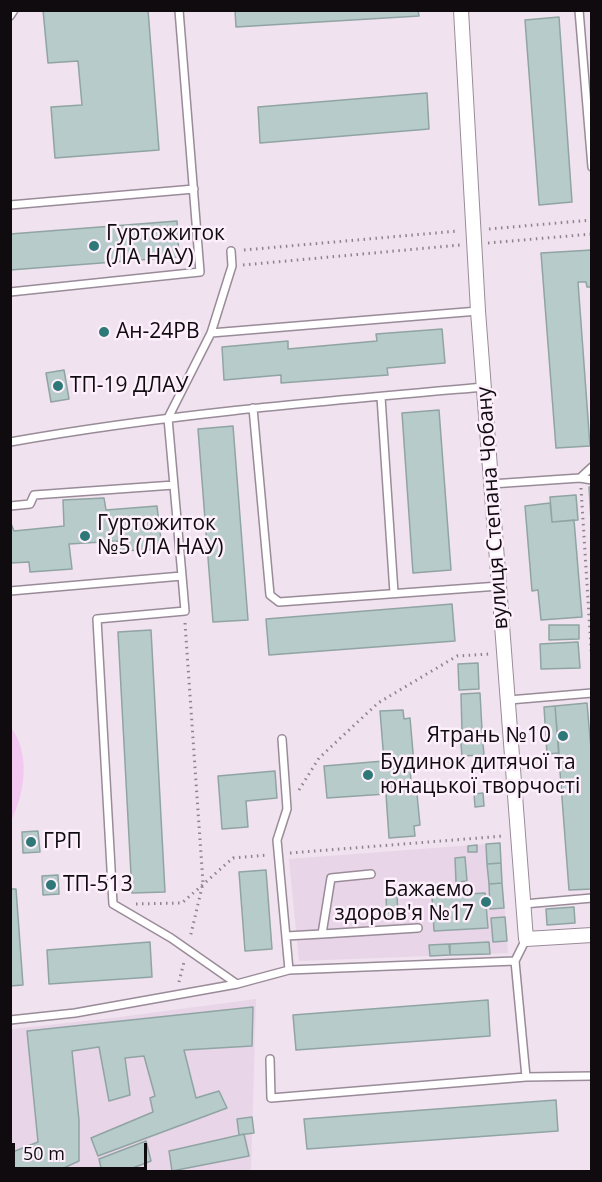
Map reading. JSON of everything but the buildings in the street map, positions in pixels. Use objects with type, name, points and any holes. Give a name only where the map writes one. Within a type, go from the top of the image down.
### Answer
[{"type":"street","name":"вулиця Степана Чобану","points":[[461,10],[478,311],[526,939]]},
{"type":"street","points":[[526,939],[591,935]]},
{"type":"lane","points":[[10,16],[14,10]]},
{"type":"lane","points":[[10,292],[200,272],[179,10]]},
{"type":"lane","points":[[579,10],[591,167]]},
{"type":"lane","points":[[10,205],[194,189]]},
{"type":"lane","points":[[231,251],[232,266],[211,333],[168,418],[185,611],[97,619],[113,904],[171,938],[237,984]]},
{"type":"lane","points":[[211,333],[478,311]]},
{"type":"lane","points":[[10,442],[99,426],[253,408],[484,387]]},
{"type":"lane","points":[[381,397],[394,593]]},
{"type":"lane","points":[[253,408],[270,595],[279,602],[499,586]]},
{"type":"lane","points":[[580,478],[591,467]]},
{"type":"lane","points":[[491,484],[580,478],[591,480]]},
{"type":"lane","points":[[10,506],[30,504],[34,495],[174,485]]},
{"type":"lane","points":[[10,591],[182,576]]},
{"type":"lane","points":[[509,700],[591,693]]},
{"type":"lane","points":[[282,739],[287,809],[277,840],[289,970]]},
{"type":"lane","points":[[322,934],[332,878],[371,874]]},
{"type":"lane","points":[[524,904],[591,898]]},
{"type":"lane","points":[[286,936],[418,928]]},
{"type":"lane","points":[[526,939],[515,961],[526,1077]]},
{"type":"lane","points":[[10,1020],[75,1013],[237,984],[289,970],[515,961]]},
{"type":"lane","points":[[270,1059],[271,1098],[526,1077],[591,1076]]},
{"type":"path","points":[[232,266],[474,237],[591,220]]},
{"type":"path","points":[[231,251],[474,237],[591,234]]},
{"type":"path","points":[[580,478],[591,664]]},
{"type":"path","points":[[185,611],[203,883]]},
{"type":"path","points":[[287,809],[319,758],[378,703],[457,656],[504,653]]},
{"type":"path","points":[[113,904],[182,903],[233,858],[518,835]]},
{"type":"shaded area","points":[[10,726],[21,748],[24,773],[20,798],[11,821]]},
{"type":"shaded area","points":[[500,843],[508,953],[299,961],[289,859]]},
{"type":"shaded area","points":[[256,999],[251,1171],[11,1172],[11,1029]]},
{"type":"place","name":"Гуртожиток (ЛА НАУ)","points":[[94,246]]},
{"type":"place","name":"Ан-24РВ","points":[[104,332]]},
{"type":"place","name":"ТП-19 ДЛАУ","points":[[58,386]]},
{"type":"place","name":"Гуртожиток №5 (ЛА НАУ)","points":[[85,536]]},
{"type":"place","name":"Ятрань №10","points":[[563,736]]},
{"type":"place","name":"Будинок дитячої та юнацької творчості","points":[[368,775]]},
{"type":"place","name":"ГРП","points":[[31,842]]},
{"type":"place","name":"ТП-513","points":[[51,885]]},
{"type":"place","name":"Бажаємо здоров'я №17","points":[[486,902]]}]
